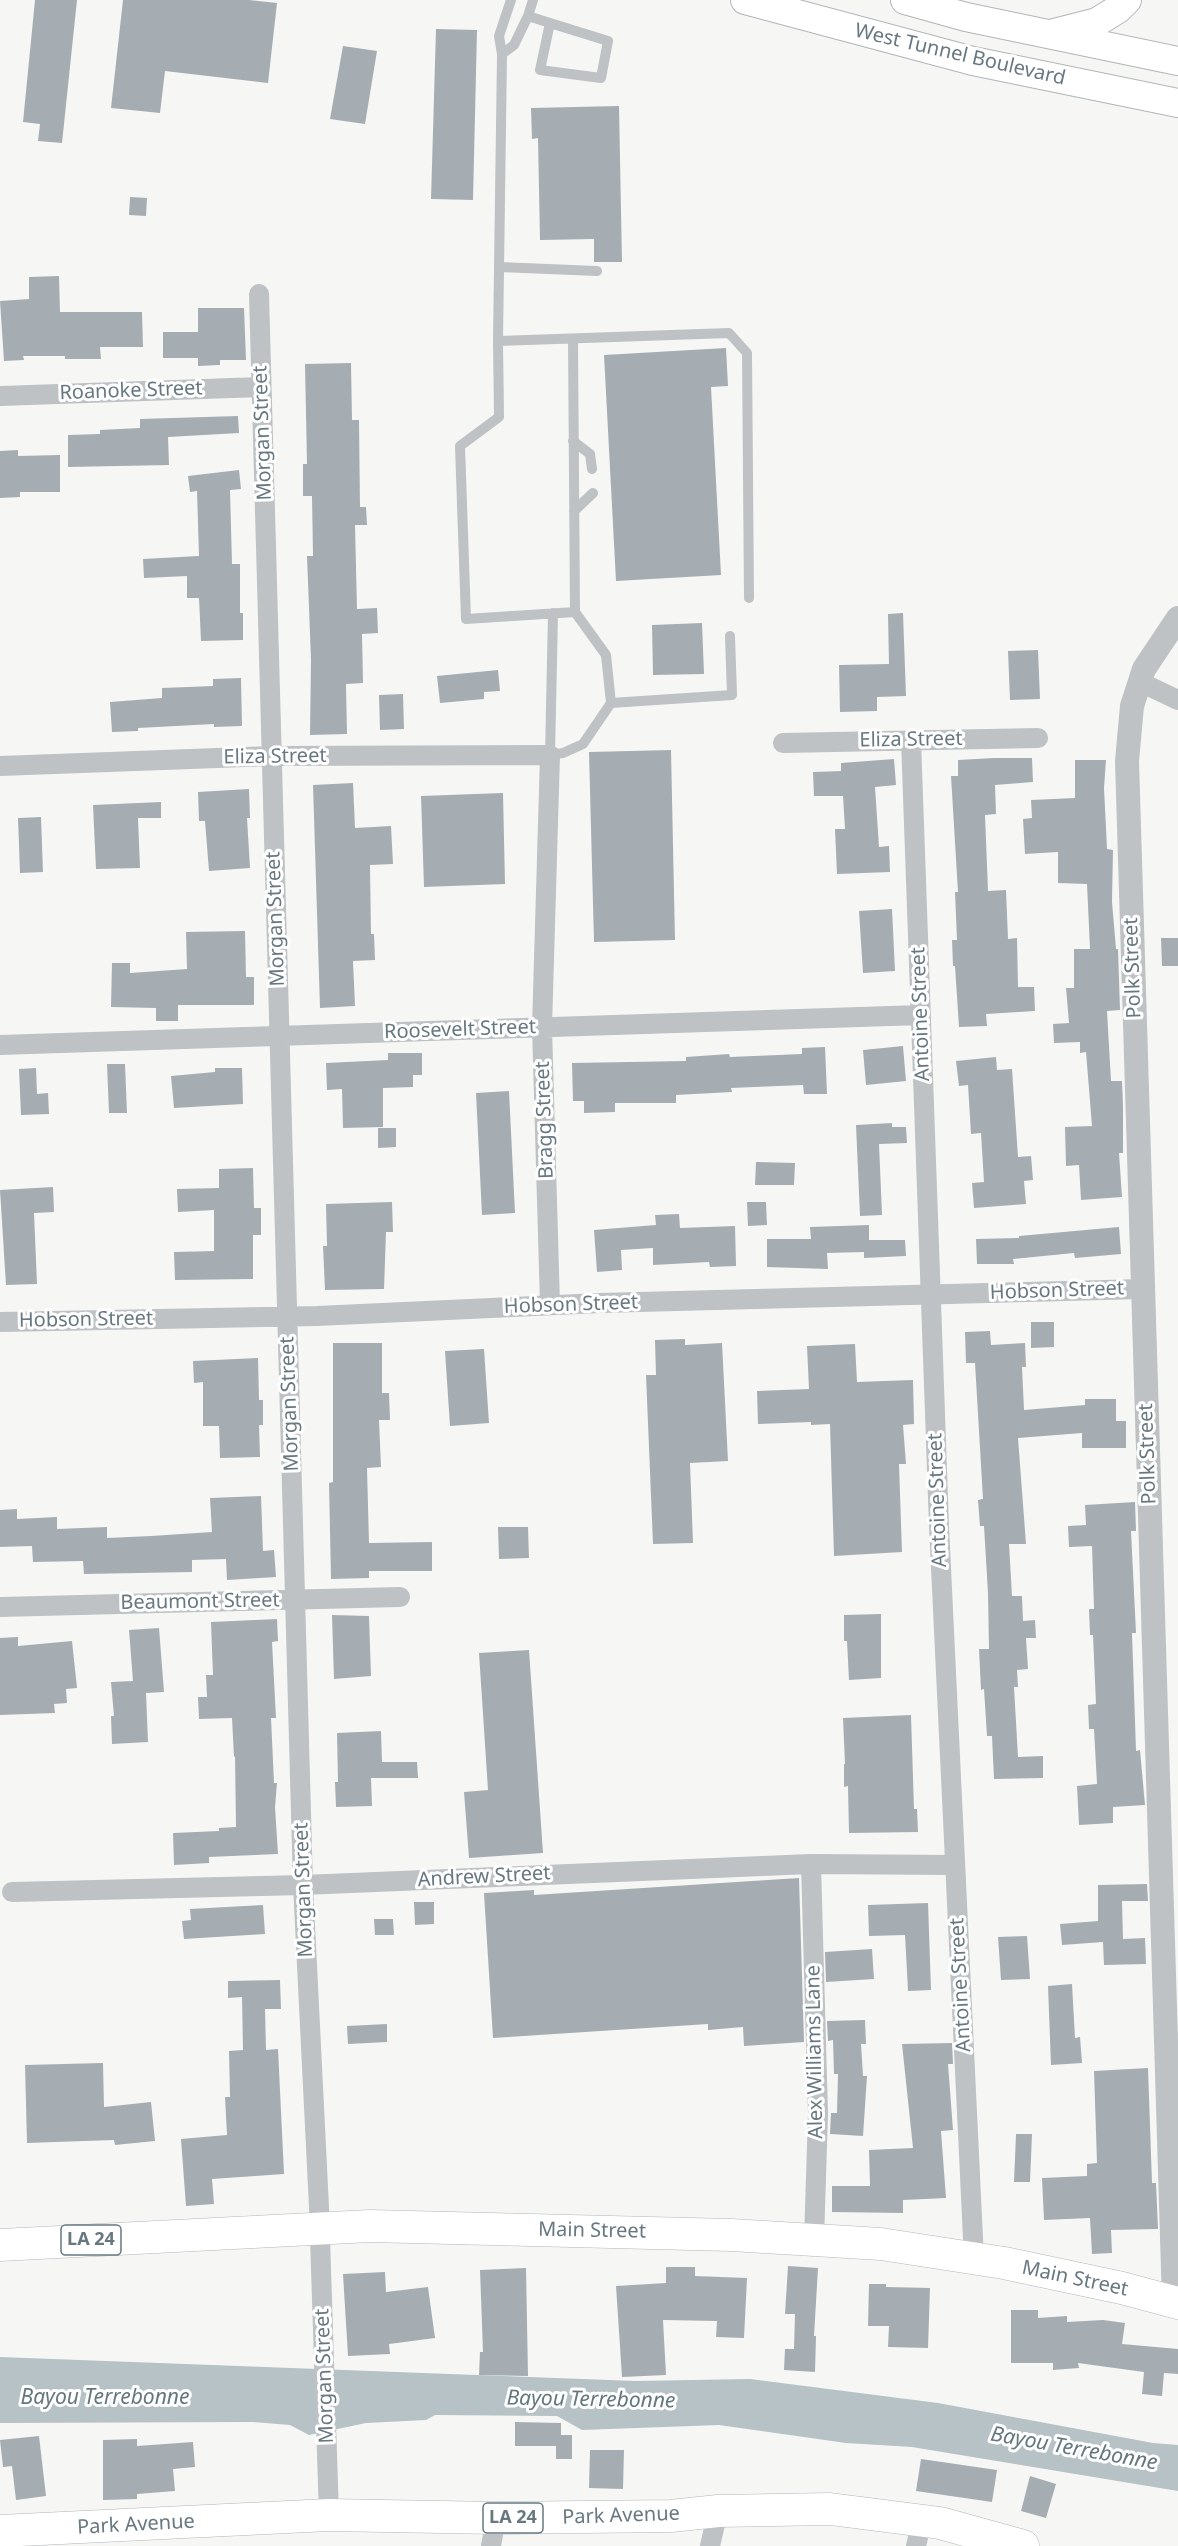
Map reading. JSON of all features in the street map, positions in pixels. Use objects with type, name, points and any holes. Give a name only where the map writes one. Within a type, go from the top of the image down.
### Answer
[{"type":"main road","name":"West Tunnel Boulevard","points":[[745,0],[804,8],[973,61],[1178,103]]},
{"type":"main road","name":"West Tunnel Boulevard","points":[[905,0],[966,17],[1178,61]]},
{"type":"main road","points":[[1048,34],[1097,22],[1118,9],[1126,0]]},
{"type":"main road","name":"Main Street","points":[[0,2245],[370,2226],[708,2234],[881,2244],[974,2259],[1122,2288],[1176,2303]]},
{"type":"main road","name":"Park Avenue","points":[[0,2531],[75,2537],[329,2515],[494,2532],[718,2511],[830,2509],[919,2533],[940,2523],[1023,2546]]},
{"type":"street","name":"Morgan Street","points":[[259,294],[303,1885],[320,2228],[329,2515]]},
{"type":"street","name":"Roanoke Street","points":[[0,396],[261,387]]},
{"type":"street","name":"Polk Street","points":[[1176,2303],[1127,761],[1132,706],[1144,669],[1178,618]]},
{"type":"street","points":[[1140,682],[1178,700]]},
{"type":"street","name":"Eliza Street","points":[[783,743],[1038,738]]},
{"type":"street","name":"Antoine Street","points":[[911,740],[931,1295],[974,2259]]},
{"type":"street","name":"Eliza Street","points":[[0,766],[272,756],[550,754]]},
{"type":"street","name":"Bragg Street","points":[[550,754],[542,1027],[550,1305]]},
{"type":"street","name":"Roosevelt Street","points":[[0,1045],[921,1015]]},
{"type":"street","name":"Hobson Street","points":[[0,1322],[288,1317],[550,1305],[1143,1289]]},
{"type":"street","name":"Beaumont Street","points":[[0,1607],[400,1597]]},
{"type":"street","name":"Andrew Street","points":[[12,1892],[303,1885],[811,1864],[955,1865]]},
{"type":"street","name":"Alex Williams Lane","points":[[811,1864],[818,2114],[814,2240]]},
{"type":"street","points":[[710,2546],[718,2511]]},
{"type":"lane","points":[[511,0],[499,36],[502,54],[499,417],[460,446],[466,619],[574,612]]},
{"type":"lane","points":[[502,54],[514,45],[528,16],[532,0]]},
{"type":"lane","points":[[528,16],[608,41],[601,78],[540,70],[550,23]]},
{"type":"lane","points":[[499,267],[597,271]]},
{"type":"lane","points":[[498,341],[729,333],[747,352],[749,598]]},
{"type":"lane","points":[[553,613],[550,754],[563,753],[583,744],[611,703],[606,655],[574,612],[573,340]]},
{"type":"lane","points":[[573,441],[590,454],[592,469]]},
{"type":"lane","points":[[574,511],[593,493]]},
{"type":"lane","points":[[611,703],[732,695],[730,636]]},
{"type":"water","name":"Bayou Terrebonne","points":[[0,2357],[635,2381],[750,2379],[938,2403],[1153,2443],[1178,2445],[1178,2491],[912,2447],[846,2443],[719,2425],[582,2430],[557,2416],[435,2415],[426,2420],[366,2423],[309,2435],[290,2425],[253,2422],[0,2423]]},
{"type":"building","points":[[35,0],[77,0],[62,143],[38,141],[40,124],[23,122]]},
{"type":"building","points":[[123,0],[249,0],[277,3],[268,83],[165,71],[160,113],[111,108]]},
{"type":"building","points":[[436,29],[477,30],[473,200],[431,199]]},
{"type":"building","points":[[343,46],[377,51],[365,124],[330,119]]},
{"type":"building","points":[[619,106],[622,262],[594,262],[594,239],[540,240],[538,138],[532,139],[531,108]]},
{"type":"building","points":[[130,197],[147,198],[146,216],[129,215]]},
{"type":"building","points":[[59,276],[60,312],[142,312],[143,347],[100,347],[101,359],[23,356],[24,360],[4,361],[0,301],[29,299],[29,277]]},
{"type":"building","points":[[198,308],[244,308],[246,360],[220,360],[220,365],[198,366],[198,358],[163,358],[163,332],[198,332]]},
{"type":"building","points":[[726,348],[728,386],[711,387],[721,575],[616,581],[604,355]]},
{"type":"building","points":[[351,363],[352,420],[359,420],[360,507],[366,507],[367,525],[355,525],[357,609],[377,608],[378,633],[362,634],[363,683],[346,684],[347,734],[310,735],[311,660],[307,556],[313,556],[312,496],[303,496],[303,464],[307,464],[305,364]]},
{"type":"building","points":[[238,416],[239,433],[168,437],[169,465],[68,467],[68,435],[100,434],[100,430],[140,428],[140,419]]},
{"type":"building","points":[[18,450],[18,456],[60,455],[60,492],[20,492],[20,497],[0,498],[0,451]]},
{"type":"building","points":[[239,470],[241,489],[230,490],[232,564],[240,564],[240,613],[243,613],[243,640],[201,641],[199,598],[187,598],[187,576],[144,578],[143,559],[199,556],[197,491],[190,492],[188,476]]},
{"type":"building","points":[[903,613],[906,696],[877,697],[877,711],[840,712],[839,665],[889,664],[888,614]]},
{"type":"building","points":[[702,623],[704,674],[653,675],[652,625]]},
{"type":"building","points":[[1038,650],[1040,699],[1010,700],[1008,651]]},
{"type":"building","points":[[498,670],[500,691],[484,692],[484,699],[440,703],[437,676]]},
{"type":"building","points":[[241,678],[242,726],[214,727],[214,724],[138,728],[138,731],[112,732],[110,702],[162,698],[162,688],[213,686],[213,679]]},
{"type":"building","points":[[403,694],[404,729],[380,730],[379,695]]},
{"type":"building","points":[[671,750],[675,940],[594,942],[589,752]]},
{"type":"building","points":[[1032,758],[1033,782],[995,785],[996,814],[985,815],[988,891],[1006,890],[1008,939],[1017,938],[1018,987],[1034,987],[1035,1011],[986,1014],[987,1026],[959,1027],[952,940],[957,940],[955,892],[958,892],[951,776],[958,776],[958,760]]},
{"type":"building","points":[[894,759],[896,785],[875,787],[879,847],[889,846],[890,872],[837,874],[835,829],[845,829],[843,796],[814,796],[813,772],[841,771],[841,763]]},
{"type":"building","points":[[1075,760],[1106,760],[1104,788],[1107,849],[1113,850],[1112,902],[1116,949],[1118,949],[1120,1010],[1107,1011],[1111,1081],[1122,1081],[1123,1106],[1123,1153],[1119,1153],[1122,1197],[1081,1200],[1079,1165],[1066,1166],[1065,1127],[1092,1126],[1086,1052],[1080,1053],[1080,1042],[1054,1043],[1053,1024],[1069,1023],[1066,988],[1074,988],[1074,949],[1090,949],[1087,884],[1058,883],[1058,852],[1025,854],[1023,819],[1032,818],[1031,800],[1075,798]]},
{"type":"building","points":[[353,783],[355,828],[391,826],[393,864],[370,865],[371,934],[374,934],[375,960],[353,961],[355,1006],[320,1008],[313,785]]},
{"type":"building","points":[[249,789],[250,818],[247,818],[250,868],[209,871],[205,821],[199,821],[198,792]]},
{"type":"building","points":[[503,793],[505,884],[424,887],[421,796]]},
{"type":"building","points":[[161,802],[161,818],[138,818],[140,868],[96,869],[93,805]]},
{"type":"building","points":[[41,817],[43,872],[20,873],[18,818]]},
{"type":"building","points":[[892,909],[895,971],[863,973],[859,911]]},
{"type":"building","points":[[245,931],[246,977],[254,977],[254,1005],[178,1005],[178,1021],[156,1021],[156,1008],[111,1007],[112,963],[130,963],[130,973],[187,969],[186,932]]},
{"type":"building","points":[[1161,938],[1178,938],[1178,966],[1162,966]]},
{"type":"building","points":[[903,1046],[906,1081],[866,1085],[863,1050]]},
{"type":"building","points":[[825,1047],[827,1094],[804,1094],[803,1085],[731,1088],[732,1092],[676,1095],[676,1103],[615,1103],[615,1112],[584,1113],[584,1101],[573,1101],[572,1063],[686,1061],[686,1057],[729,1054],[730,1057],[802,1054],[802,1048]]},
{"type":"building","points":[[388,1053],[422,1053],[422,1075],[413,1075],[413,1087],[383,1088],[383,1127],[343,1128],[342,1089],[327,1090],[326,1063],[388,1060]]},
{"type":"building","points":[[996,1057],[997,1070],[1012,1069],[1018,1157],[1031,1156],[1033,1180],[1024,1181],[1026,1204],[974,1208],[972,1183],[984,1182],[981,1133],[971,1134],[968,1085],[959,1086],[956,1061]]},
{"type":"building","points":[[107,1064],[125,1064],[127,1113],[109,1113]]},
{"type":"building","points":[[36,1068],[37,1094],[48,1093],[49,1114],[21,1115],[19,1069]]},
{"type":"building","points":[[215,1068],[242,1068],[243,1104],[174,1108],[171,1076],[215,1072]]},
{"type":"building","points":[[509,1091],[515,1213],[482,1215],[476,1093]]},
{"type":"building","points":[[892,1123],[892,1127],[906,1127],[907,1143],[879,1144],[882,1215],[860,1216],[856,1125]]},
{"type":"building","points":[[378,1128],[396,1128],[396,1147],[378,1148]]},
{"type":"building","points":[[756,1162],[795,1163],[794,1185],[755,1185]]},
{"type":"building","points":[[253,1168],[254,1208],[261,1208],[261,1235],[253,1235],[253,1279],[175,1280],[174,1252],[214,1251],[214,1210],[178,1212],[177,1189],[219,1188],[219,1169]]},
{"type":"building","points":[[53,1187],[54,1212],[34,1213],[37,1284],[6,1285],[0,1190]]},
{"type":"building","points":[[392,1202],[393,1232],[386,1232],[384,1289],[325,1290],[323,1246],[327,1246],[326,1204]]},
{"type":"building","points":[[747,1202],[766,1202],[767,1225],[748,1226]]},
{"type":"building","points":[[679,1214],[680,1228],[735,1226],[736,1266],[710,1267],[709,1262],[653,1265],[653,1248],[621,1250],[622,1270],[597,1272],[594,1230],[656,1225],[655,1215]]},
{"type":"building","points":[[869,1225],[869,1240],[905,1240],[906,1256],[864,1258],[864,1252],[827,1253],[828,1269],[767,1267],[767,1239],[811,1239],[810,1227]]},
{"type":"building","points":[[1119,1227],[1121,1254],[1075,1258],[1074,1253],[1013,1259],[1014,1264],[977,1264],[976,1239],[1019,1238],[1019,1236]]},
{"type":"building","points":[[1031,1322],[1054,1322],[1054,1347],[1031,1348]]},
{"type":"building","points":[[990,1331],[991,1345],[1025,1343],[1026,1367],[1022,1367],[1024,1410],[1085,1405],[1085,1399],[1116,1399],[1116,1421],[1126,1421],[1126,1448],[1082,1448],[1082,1433],[1018,1438],[1026,1544],[1009,1544],[1012,1596],[1022,1596],[1023,1621],[1035,1620],[1036,1638],[1026,1638],[1028,1669],[1017,1670],[1018,1687],[1014,1687],[1018,1757],[1043,1756],[1043,1778],[994,1779],[992,1736],[987,1736],[984,1689],[981,1690],[979,1649],[989,1649],[988,1593],[984,1526],[980,1526],[978,1500],[983,1499],[975,1363],[966,1363],[965,1332]]},
{"type":"building","points":[[685,1339],[685,1345],[722,1343],[728,1461],[690,1463],[693,1543],[653,1544],[646,1375],[656,1375],[655,1340]]},
{"type":"building","points":[[333,1343],[382,1343],[382,1393],[389,1393],[390,1420],[379,1420],[381,1467],[367,1468],[369,1543],[432,1542],[432,1571],[369,1571],[369,1578],[331,1579],[329,1483],[333,1482]]},
{"type":"building","points":[[855,1344],[857,1382],[913,1380],[914,1424],[903,1425],[906,1464],[899,1464],[902,1552],[834,1556],[830,1424],[811,1425],[811,1422],[758,1424],[757,1391],[809,1389],[807,1346]]},
{"type":"building","points":[[484,1349],[489,1423],[450,1426],[445,1351]]},
{"type":"building","points":[[258,1358],[259,1400],[263,1400],[263,1425],[259,1425],[260,1457],[220,1458],[219,1426],[203,1426],[203,1382],[194,1383],[193,1361]]},
{"type":"building","points":[[261,1496],[263,1551],[274,1550],[276,1577],[227,1580],[226,1559],[192,1560],[192,1572],[84,1574],[83,1561],[33,1562],[32,1546],[0,1547],[0,1510],[17,1509],[17,1519],[57,1517],[57,1529],[107,1527],[107,1538],[151,1536],[212,1532],[210,1498]]},
{"type":"building","points":[[1135,1502],[1136,1531],[1131,1531],[1136,1633],[1132,1633],[1136,1751],[1140,1750],[1145,1805],[1113,1807],[1113,1823],[1079,1825],[1077,1786],[1097,1784],[1094,1729],[1089,1729],[1088,1705],[1096,1704],[1093,1635],[1090,1635],[1089,1609],[1094,1609],[1092,1546],[1069,1547],[1068,1526],[1086,1525],[1085,1505]]},
{"type":"building","points":[[498,1527],[528,1527],[529,1558],[499,1559]]},
{"type":"building","points":[[881,1614],[881,1678],[849,1680],[847,1641],[844,1641],[844,1615]]},
{"type":"building","points":[[332,1615],[369,1616],[371,1676],[334,1679]]},
{"type":"building","points":[[277,1619],[278,1641],[272,1642],[276,1718],[271,1718],[274,1783],[277,1783],[275,1807],[278,1854],[209,1857],[209,1863],[174,1865],[173,1833],[219,1831],[219,1828],[236,1827],[232,1718],[199,1719],[198,1697],[207,1697],[206,1675],[213,1675],[211,1622]]},
{"type":"building","points":[[159,1628],[164,1692],[146,1693],[148,1742],[112,1744],[111,1716],[114,1716],[111,1682],[133,1681],[129,1630]]},
{"type":"building","points":[[18,1637],[18,1646],[72,1641],[77,1688],[66,1689],[67,1703],[54,1704],[55,1713],[0,1715],[0,1638]]},
{"type":"building","points":[[529,1650],[543,1853],[469,1858],[464,1792],[488,1790],[479,1653]]},
{"type":"building","points":[[911,1715],[914,1809],[917,1809],[918,1832],[849,1833],[848,1786],[844,1787],[843,1718]]},
{"type":"building","points":[[381,1731],[382,1762],[417,1762],[418,1778],[371,1778],[372,1806],[336,1807],[337,1733]]},
{"type":"building","points":[[799,1878],[804,2042],[744,2046],[743,2027],[708,2030],[708,2024],[493,2038],[484,1893],[534,1890],[534,1895]]},
{"type":"building","points":[[1147,1884],[1148,1901],[1122,1901],[1123,1939],[1145,1938],[1146,1964],[1104,1965],[1103,1942],[1062,1945],[1060,1924],[1098,1921],[1098,1885]]},
{"type":"building","points":[[414,1902],[434,1902],[434,1924],[415,1925]]},
{"type":"building","points":[[928,1903],[931,1990],[908,1991],[905,1935],[869,1936],[868,1905]]},
{"type":"building","points":[[263,1905],[265,1934],[184,1939],[182,1921],[191,1920],[190,1909]]},
{"type":"building","points":[[374,1919],[393,1919],[394,1935],[375,1935]]},
{"type":"building","points":[[1027,1936],[1030,1979],[1001,1980],[998,1937]]},
{"type":"building","points":[[872,1949],[874,1979],[826,1982],[825,1952]]},
{"type":"building","points":[[280,1980],[281,2009],[265,2009],[266,2050],[278,2049],[284,2174],[212,2179],[214,2204],[186,2206],[181,2139],[227,2135],[225,2097],[230,2097],[229,2051],[243,2050],[242,1997],[228,1998],[228,1981]]},
{"type":"building","points":[[1072,1984],[1075,2038],[1080,2037],[1082,2063],[1051,2065],[1048,1986]]},
{"type":"building","points":[[865,2020],[866,2044],[861,2044],[863,2076],[867,2076],[863,2136],[830,2134],[831,2113],[837,2113],[838,2074],[834,2074],[833,2040],[828,2041],[827,2021]]},
{"type":"building","points":[[387,2024],[387,2042],[348,2044],[347,2026]]},
{"type":"building","points":[[952,2043],[953,2064],[948,2064],[953,2130],[941,2131],[946,2198],[903,2200],[903,2213],[832,2212],[832,2186],[870,2186],[869,2150],[913,2148],[902,2044]]},
{"type":"building","points":[[103,2063],[104,2107],[151,2102],[155,2141],[115,2145],[114,2140],[27,2143],[25,2065]]},
{"type":"building","points":[[1148,2068],[1152,2183],[1156,2183],[1158,2229],[1111,2230],[1112,2253],[1092,2254],[1090,2218],[1044,2220],[1042,2178],[1087,2176],[1087,2164],[1097,2163],[1094,2071]]},
{"type":"building","points":[[1016,2134],[1032,2134],[1030,2182],[1014,2182]]},
{"type":"building","points":[[788,2266],[818,2268],[814,2336],[816,2336],[815,2372],[784,2370],[785,2349],[794,2349],[795,2314],[785,2314]]},
{"type":"building","points":[[666,2267],[695,2267],[695,2276],[747,2278],[744,2338],[716,2337],[717,2321],[663,2320],[666,2375],[622,2377],[616,2286],[666,2283]]},
{"type":"building","points":[[526,2268],[528,2376],[479,2375],[480,2352],[483,2352],[480,2270]]},
{"type":"building","points":[[385,2272],[386,2292],[428,2287],[435,2338],[389,2344],[390,2354],[348,2356],[343,2274]]},
{"type":"building","points":[[869,2284],[886,2284],[886,2287],[930,2288],[928,2348],[888,2347],[889,2326],[868,2326]]},
{"type":"building","points":[[1011,2310],[1038,2310],[1038,2318],[1067,2316],[1067,2322],[1103,2320],[1125,2323],[1122,2344],[1178,2349],[1178,2374],[1164,2373],[1162,2396],[1142,2394],[1144,2372],[1078,2363],[1079,2368],[1053,2370],[1053,2363],[1011,2363]]},
{"type":"building","points":[[515,2422],[561,2423],[561,2435],[572,2435],[572,2459],[556,2459],[556,2446],[515,2446]]},
{"type":"building","points":[[39,2436],[46,2496],[16,2500],[12,2466],[3,2467],[0,2440]]},
{"type":"building","points":[[137,2439],[137,2446],[193,2442],[195,2467],[173,2469],[175,2491],[137,2494],[137,2499],[103,2500],[103,2440]]},
{"type":"building","points":[[590,2450],[624,2450],[623,2489],[589,2488]]},
{"type":"building","points":[[921,2459],[997,2470],[992,2502],[916,2491]]},
{"type":"building","points":[[1030,2476],[1056,2484],[1046,2518],[1021,2511]]}]
